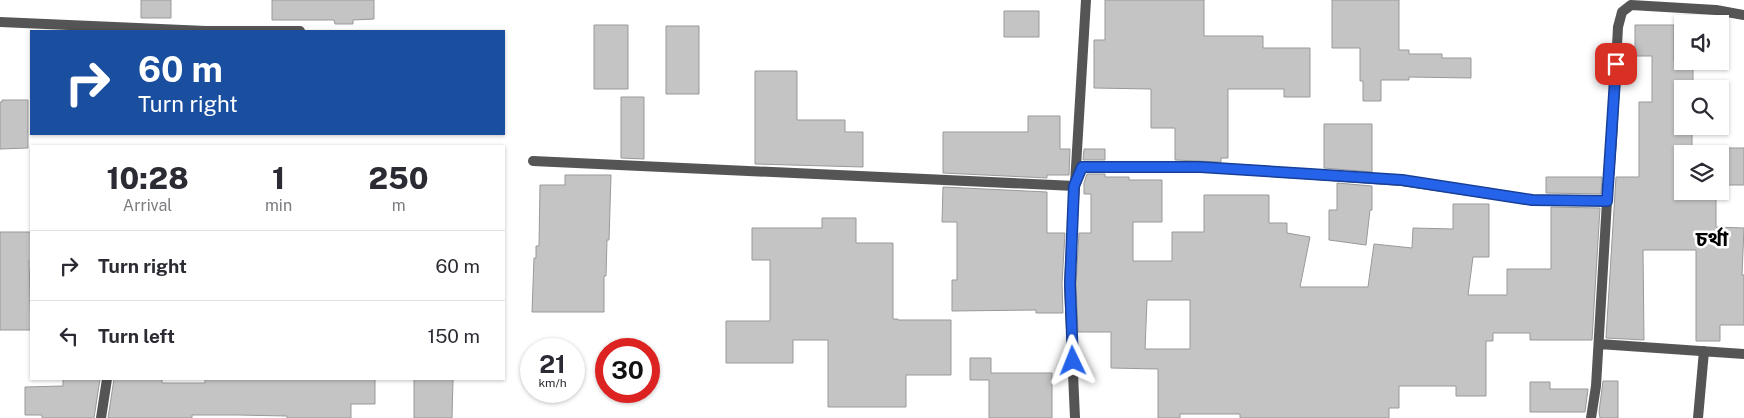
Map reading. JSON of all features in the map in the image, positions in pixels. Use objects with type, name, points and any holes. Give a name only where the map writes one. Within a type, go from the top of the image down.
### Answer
[{"type":"street","points":[[1075,418],[1070,284],[1074,186],[1086,0]]},
{"type":"street","points":[[1591,418],[1596,386],[1618,26],[1622,12],[1631,5],[1716,10],[1744,15]]},
{"type":"street","points":[[0,22],[183,30]]},
{"type":"street","points":[[533,161],[1074,186]]},
{"type":"street","points":[[1074,186],[1082,167],[1200,167],[1402,180],[1532,200],[1607,201]]},
{"type":"street","points":[[1598,344],[1744,354]]},
{"type":"street","points":[[1698,418],[1704,351]]},
{"type":"street","points":[[101,418],[107,380]]},
{"type":"building","points":[[141,0],[171,0],[171,18],[141,18]]},
{"type":"building","points":[[272,0],[374,0],[374,19],[353,20],[353,24],[335,24],[334,20],[272,20]]},
{"type":"building","points":[[1105,0],[1204,0],[1204,36],[1263,36],[1263,48],[1310,48],[1310,97],[1284,97],[1284,89],[1228,89],[1228,158],[1221,158],[1221,162],[1175,160],[1175,128],[1151,128],[1151,89],[1094,88],[1094,40],[1105,40]]},
{"type":"building","points":[[1332,0],[1399,0],[1399,50],[1409,50],[1409,54],[1442,54],[1442,58],[1471,58],[1471,78],[1409,77],[1409,80],[1381,80],[1381,101],[1363,101],[1363,81],[1360,81],[1360,48],[1332,48]]},
{"type":"building","points":[[1004,11],[1039,11],[1039,37],[1004,37]]},
{"type":"building","points":[[594,25],[628,25],[628,89],[594,89]]},
{"type":"building","points":[[1635,25],[1674,25],[1674,70],[1693,70],[1693,80],[1674,80],[1674,135],[1692,135],[1692,145],[1674,145],[1674,200],[1716,200],[1716,227],[1744,228],[1742,275],[1744,275],[1744,325],[1720,325],[1720,341],[1696,341],[1696,250],[1643,250],[1644,340],[1606,338],[1616,177],[1639,177],[1639,102],[1652,102],[1652,56],[1635,56]]},
{"type":"building","points":[[666,26],[699,26],[699,94],[666,94]]},
{"type":"building","points":[[755,71],[797,71],[797,120],[845,120],[845,132],[863,132],[863,167],[755,164]]},
{"type":"building","points":[[621,97],[644,97],[644,159],[621,158]]},
{"type":"building","points":[[2,100],[28,100],[28,148],[0,149],[0,102]]},
{"type":"building","points":[[1028,116],[1060,116],[1060,149],[1070,149],[1069,175],[1047,175],[1047,178],[943,173],[943,132],[1028,132]]},
{"type":"building","points":[[1324,124],[1372,124],[1372,172],[1324,168]]},
{"type":"building","points":[[1729,148],[1744,148],[1744,185],[1729,185]]},
{"type":"building","points":[[1084,149],[1105,149],[1105,160],[1083,160]]},
{"type":"building","points":[[1087,174],[1105,174],[1105,177],[1129,177],[1129,180],[1162,180],[1162,222],[1133,222],[1133,261],[1172,261],[1172,232],[1204,232],[1204,195],[1269,195],[1269,223],[1287,223],[1287,233],[1310,237],[1300,287],[1368,287],[1374,244],[1412,248],[1413,228],[1453,229],[1453,204],[1489,204],[1489,257],[1473,257],[1468,295],[1507,295],[1507,269],[1551,269],[1551,207],[1600,208],[1592,340],[1530,340],[1530,333],[1493,333],[1493,341],[1486,341],[1486,396],[1456,396],[1456,386],[1399,386],[1399,408],[1389,408],[1389,418],[1240,418],[1240,414],[1180,414],[1180,418],[1158,418],[1158,369],[1111,368],[1111,332],[1078,332],[1076,284],[1079,233],[1091,233],[1091,194],[1084,194],[1084,183]],"holes":[[[1147,300],[1190,300],[1190,349],[1145,349]]]},
{"type":"building","points":[[565,175],[611,175],[609,240],[607,240],[606,276],[604,276],[604,312],[532,312],[534,258],[536,258],[536,246],[539,246],[540,185],[565,185]]},
{"type":"building","points":[[1546,177],[1602,177],[1601,194],[1546,193]]},
{"type":"building","points":[[1337,183],[1372,186],[1372,210],[1370,210],[1366,245],[1329,240],[1329,210],[1337,210]]},
{"type":"building","points":[[943,187],[1047,192],[1047,233],[1065,233],[1062,284],[1063,313],[1036,313],[1036,310],[952,311],[952,280],[957,280],[957,222],[942,222]]},
{"type":"building","points":[[822,218],[856,218],[856,243],[893,243],[893,319],[951,320],[951,375],[906,375],[906,407],[828,407],[828,340],[793,340],[793,363],[726,363],[726,321],[770,321],[770,260],[752,260],[752,228],[822,228]]},
{"type":"building","points":[[0,232],[30,232],[30,330],[0,330]]},
{"type":"building","points":[[970,358],[991,358],[991,373],[1052,373],[1052,418],[989,418],[989,380],[970,380]]},
{"type":"building","points":[[63,380],[100,380],[94,418],[42,418],[42,415],[25,415],[25,387],[63,386]]},
{"type":"building","points":[[114,380],[162,380],[162,383],[205,383],[205,380],[375,380],[375,404],[351,404],[351,418],[192,415],[192,418],[108,418]]},
{"type":"building","points":[[414,380],[453,380],[452,418],[414,418]]},
{"type":"building","points":[[1603,381],[1618,381],[1618,418],[1600,418]]},
{"type":"building","points":[[1530,382],[1550,382],[1550,389],[1588,389],[1585,412],[1530,412]]},
{"type":"district","name":"চর্থা","points":[[1712,239]]},
{"type":"route","points":[[1073,361],[1070,284],[1074,186],[1082,167],[1200,167],[1310,174],[1402,180],[1532,200],[1607,201],[1616,64]]}]
